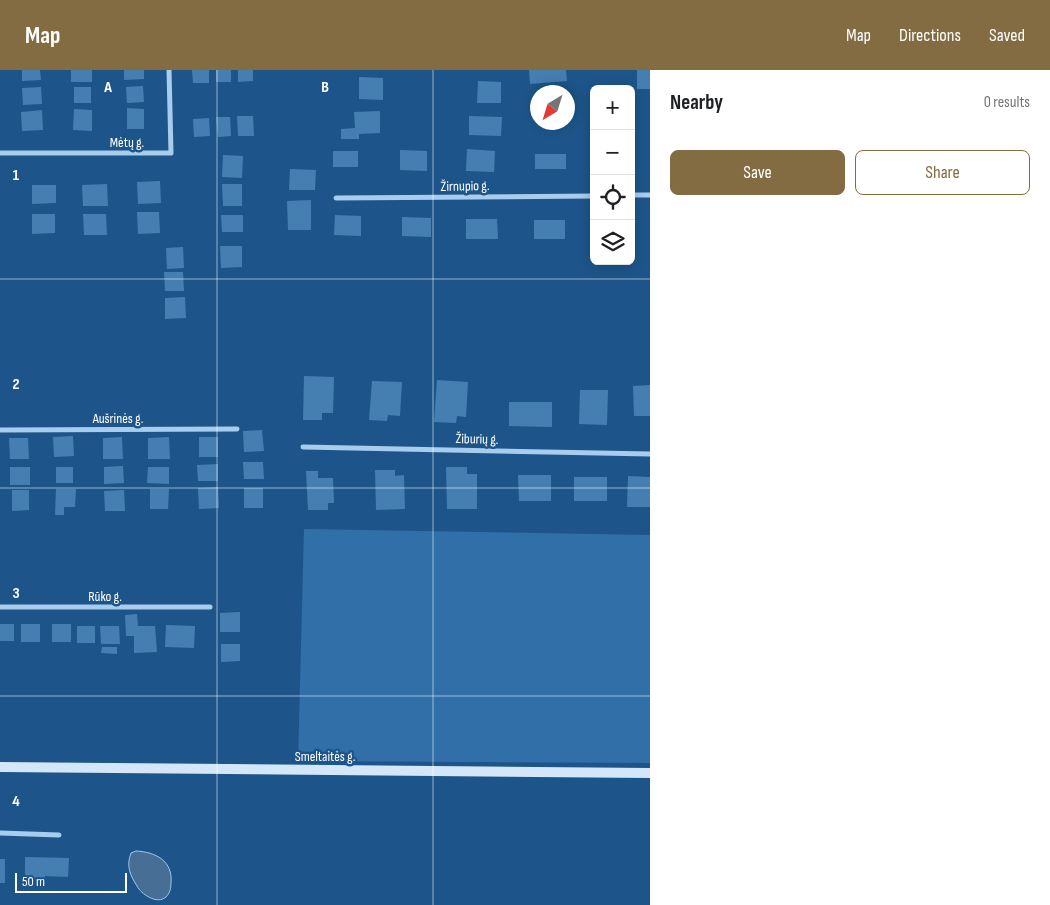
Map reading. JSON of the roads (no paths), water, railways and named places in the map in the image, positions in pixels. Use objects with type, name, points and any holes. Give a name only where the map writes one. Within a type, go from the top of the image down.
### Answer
[{"type":"main road","name":"Smeltaitės g.","points":[[0,767],[650,773]]},
{"type":"street","name":"Mėtų g.","points":[[0,153],[172,153],[169,70]]},
{"type":"street","points":[[635,195],[650,195]]},
{"type":"street","name":"Žirnupio g.","points":[[336,198],[590,196]]},
{"type":"street","name":"Aušrinės g.","points":[[0,430],[237,429]]},
{"type":"street","name":"Žiburių g.","points":[[303,447],[650,454]]},
{"type":"street","name":"Rūko g.","points":[[0,607],[210,608]]},
{"type":"street","points":[[0,833],[59,834]]}]
